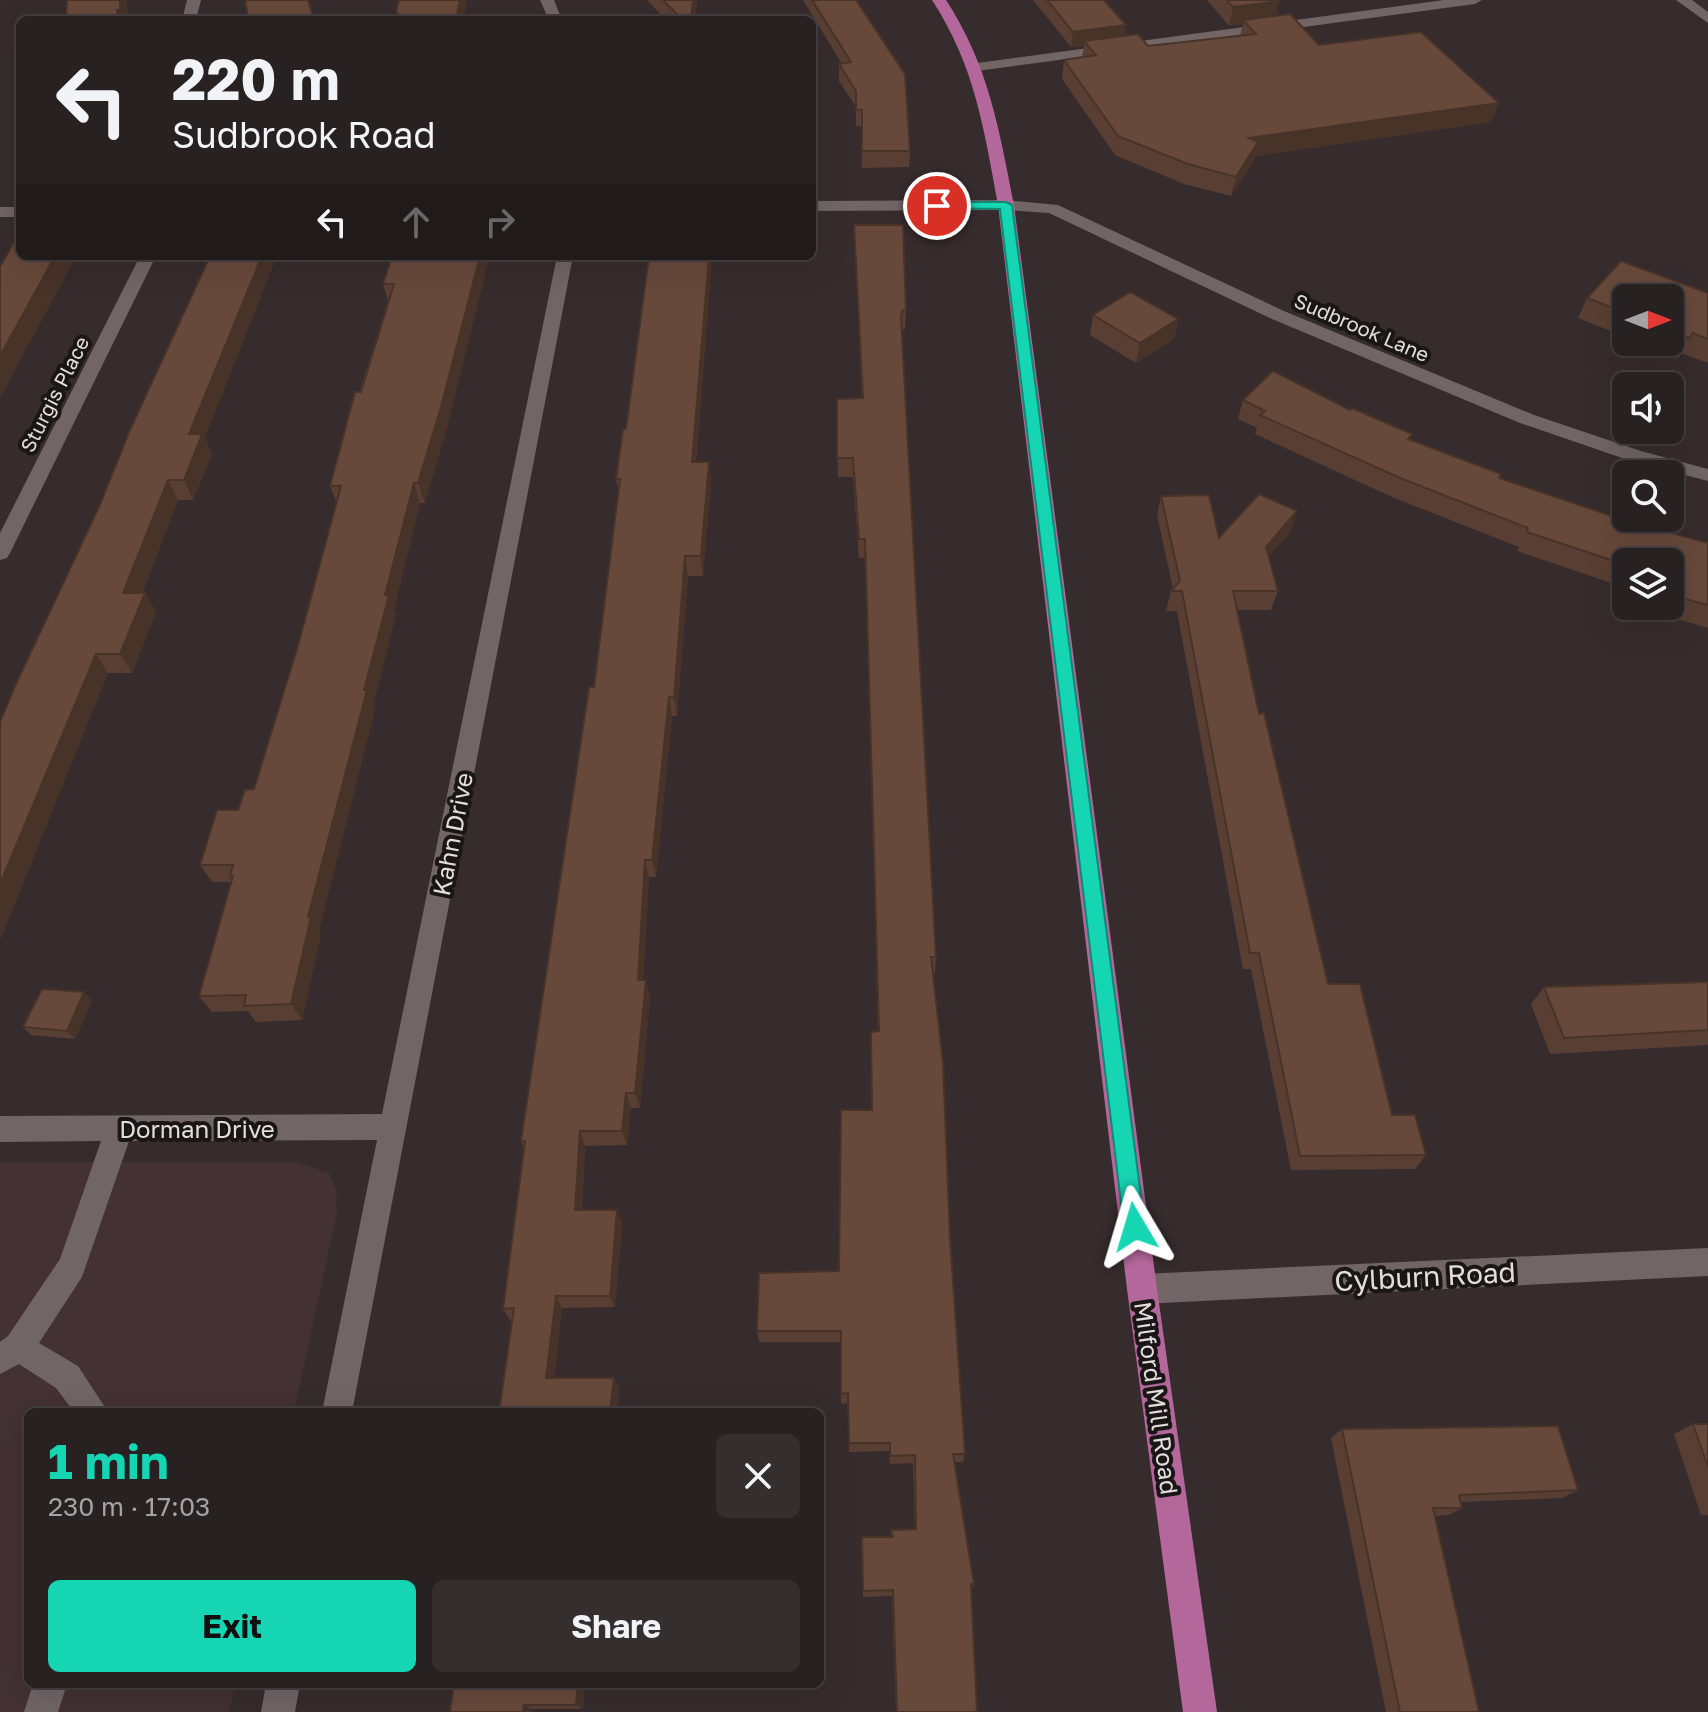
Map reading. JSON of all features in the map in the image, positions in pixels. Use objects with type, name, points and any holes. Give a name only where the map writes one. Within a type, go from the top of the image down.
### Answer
[{"type":"main road","name":"Milford Mill Road","points":[[939,0],[966,41],[977,67],[986,95],[1006,205],[1142,1289],[1200,1712]]},
{"type":"street","points":[[547,0],[553,15]]},
{"type":"street","points":[[1342,0],[1358,16]]},
{"type":"street","points":[[977,67],[1475,0]]},
{"type":"street","points":[[1683,0],[1708,19]]},
{"type":"street","name":"Sudbrook Lane","points":[[816,206],[1006,205],[1052,208],[1278,315],[1527,419],[1635,456],[1708,475]]},
{"type":"street","name":"Sturgis Place","points":[[0,553],[146,260]]},
{"type":"street","name":"Kahn Drive","points":[[338,1408],[564,260]]},
{"type":"street","name":"Dorman Drive","points":[[0,1129],[394,1127]]},
{"type":"street","points":[[90,1408],[67,1377],[9,1353],[72,1267],[119,1129]]},
{"type":"street","name":"Cylburn Road","points":[[1142,1289],[1708,1262]]},
{"type":"street","points":[[41,1712],[49,1688]]},
{"type":"street","points":[[278,1712],[282,1688]]},
{"type":"shaded area","points":[[0,1162],[297,1162],[329,1173],[336,1189],[337,1213],[295,1408],[24,1408],[24,1688],[234,1688],[229,1712],[0,1712]]},
{"type":"building","points":[[67,0],[120,0],[118,16],[66,16]]},
{"type":"building","points":[[308,0],[313,16],[248,16],[245,2]]},
{"type":"building","points":[[399,0],[460,0],[457,16],[400,16],[396,12]]},
{"type":"building","points":[[663,0],[693,0],[691,16],[679,16]]},
{"type":"building","points":[[812,0],[856,0],[905,74],[910,151],[862,151],[862,110],[856,110],[856,91],[839,64],[851,62]]},
{"type":"building","points":[[1047,0],[1104,0],[1126,25],[1073,32]]},
{"type":"building","points":[[1227,0],[1279,0],[1279,1],[1233,7]]},
{"type":"building","points":[[1290,14],[1319,45],[1421,32],[1499,103],[1249,138],[1258,142],[1236,177],[1188,164],[1118,136],[1064,60],[1096,55],[1084,41],[1138,34],[1148,46],[1256,34],[1243,20]]},
{"type":"building","points":[[854,225],[903,225],[906,310],[902,311],[901,317],[936,957],[931,957],[943,1062],[950,1238],[965,1454],[953,1454],[974,1584],[971,1584],[977,1712],[897,1712],[893,1590],[863,1591],[862,1537],[893,1537],[891,1530],[916,1529],[915,1455],[890,1456],[890,1443],[849,1443],[848,1393],[841,1394],[841,1331],[757,1331],[759,1273],[839,1271],[841,1110],[872,1110],[871,1032],[879,1031],[865,539],[859,539],[853,458],[837,458],[837,399],[863,398]]},
{"type":"building","points":[[16,239],[16,260],[53,260],[0,356],[0,267]]},
{"type":"building","points":[[208,260],[260,260],[189,434],[202,434],[184,480],[168,480],[123,593],[145,593],[120,654],[96,654],[0,884],[0,722],[99,507],[130,430]]},
{"type":"building","points":[[391,260],[479,260],[441,407],[418,483],[414,483],[385,595],[389,595],[308,917],[311,917],[291,1004],[244,1006],[246,995],[199,996],[233,876],[230,876],[233,865],[200,865],[217,810],[238,810],[245,790],[254,789],[297,649],[341,486],[330,486],[355,392],[361,392],[394,284],[383,284]]},
{"type":"building","points":[[648,260],[709,260],[692,462],[709,462],[701,556],[685,556],[674,697],[669,697],[652,860],[645,860],[638,980],[646,980],[635,1093],[626,1093],[622,1131],[580,1131],[575,1210],[617,1210],[610,1296],[556,1296],[546,1378],[614,1378],[610,1408],[500,1408],[514,1308],[503,1309],[525,1141],[521,1141],[589,687],[594,687],[620,479],[616,479],[623,429],[626,429]]},
{"type":"building","points":[[1621,261],[1684,284],[1612,284],[1612,308],[1587,298]]},
{"type":"building","points":[[1684,284],[1708,293],[1708,339],[1693,333],[1689,338],[1684,336]]},
{"type":"building","points":[[1130,292],[1178,319],[1140,343],[1093,315]]},
{"type":"building","points":[[1273,371],[1350,410],[1352,408],[1412,434],[1408,439],[1501,474],[1499,478],[1612,516],[1612,532],[1668,532],[1708,543],[1708,605],[1684,599],[1684,548],[1612,548],[1612,560],[1527,532],[1528,528],[1400,478],[1260,415],[1265,411],[1243,400]]},
{"type":"building","points":[[1259,494],[1297,511],[1266,547],[1278,591],[1233,591],[1259,714],[1264,713],[1328,984],[1360,984],[1392,1115],[1415,1115],[1426,1155],[1300,1156],[1259,953],[1250,953],[1182,591],[1171,591],[1180,581],[1161,496],[1209,495],[1219,538]]},
{"type":"building","points":[[1708,982],[1708,1030],[1564,1038],[1544,987]]},
{"type":"building","points":[[42,989],[84,992],[67,1031],[23,1027]]},
{"type":"building","points":[[1693,1424],[1708,1424],[1708,1467]]},
{"type":"building","points":[[1558,1426],[1578,1490],[1459,1495],[1462,1508],[1433,1508],[1479,1712],[1400,1712],[1342,1429]]},
{"type":"building","points":[[453,1688],[578,1688],[576,1705],[524,1705],[523,1712],[450,1712]]},
{"type":"route","points":[[937,206],[1006,205],[1135,1227]]}]
